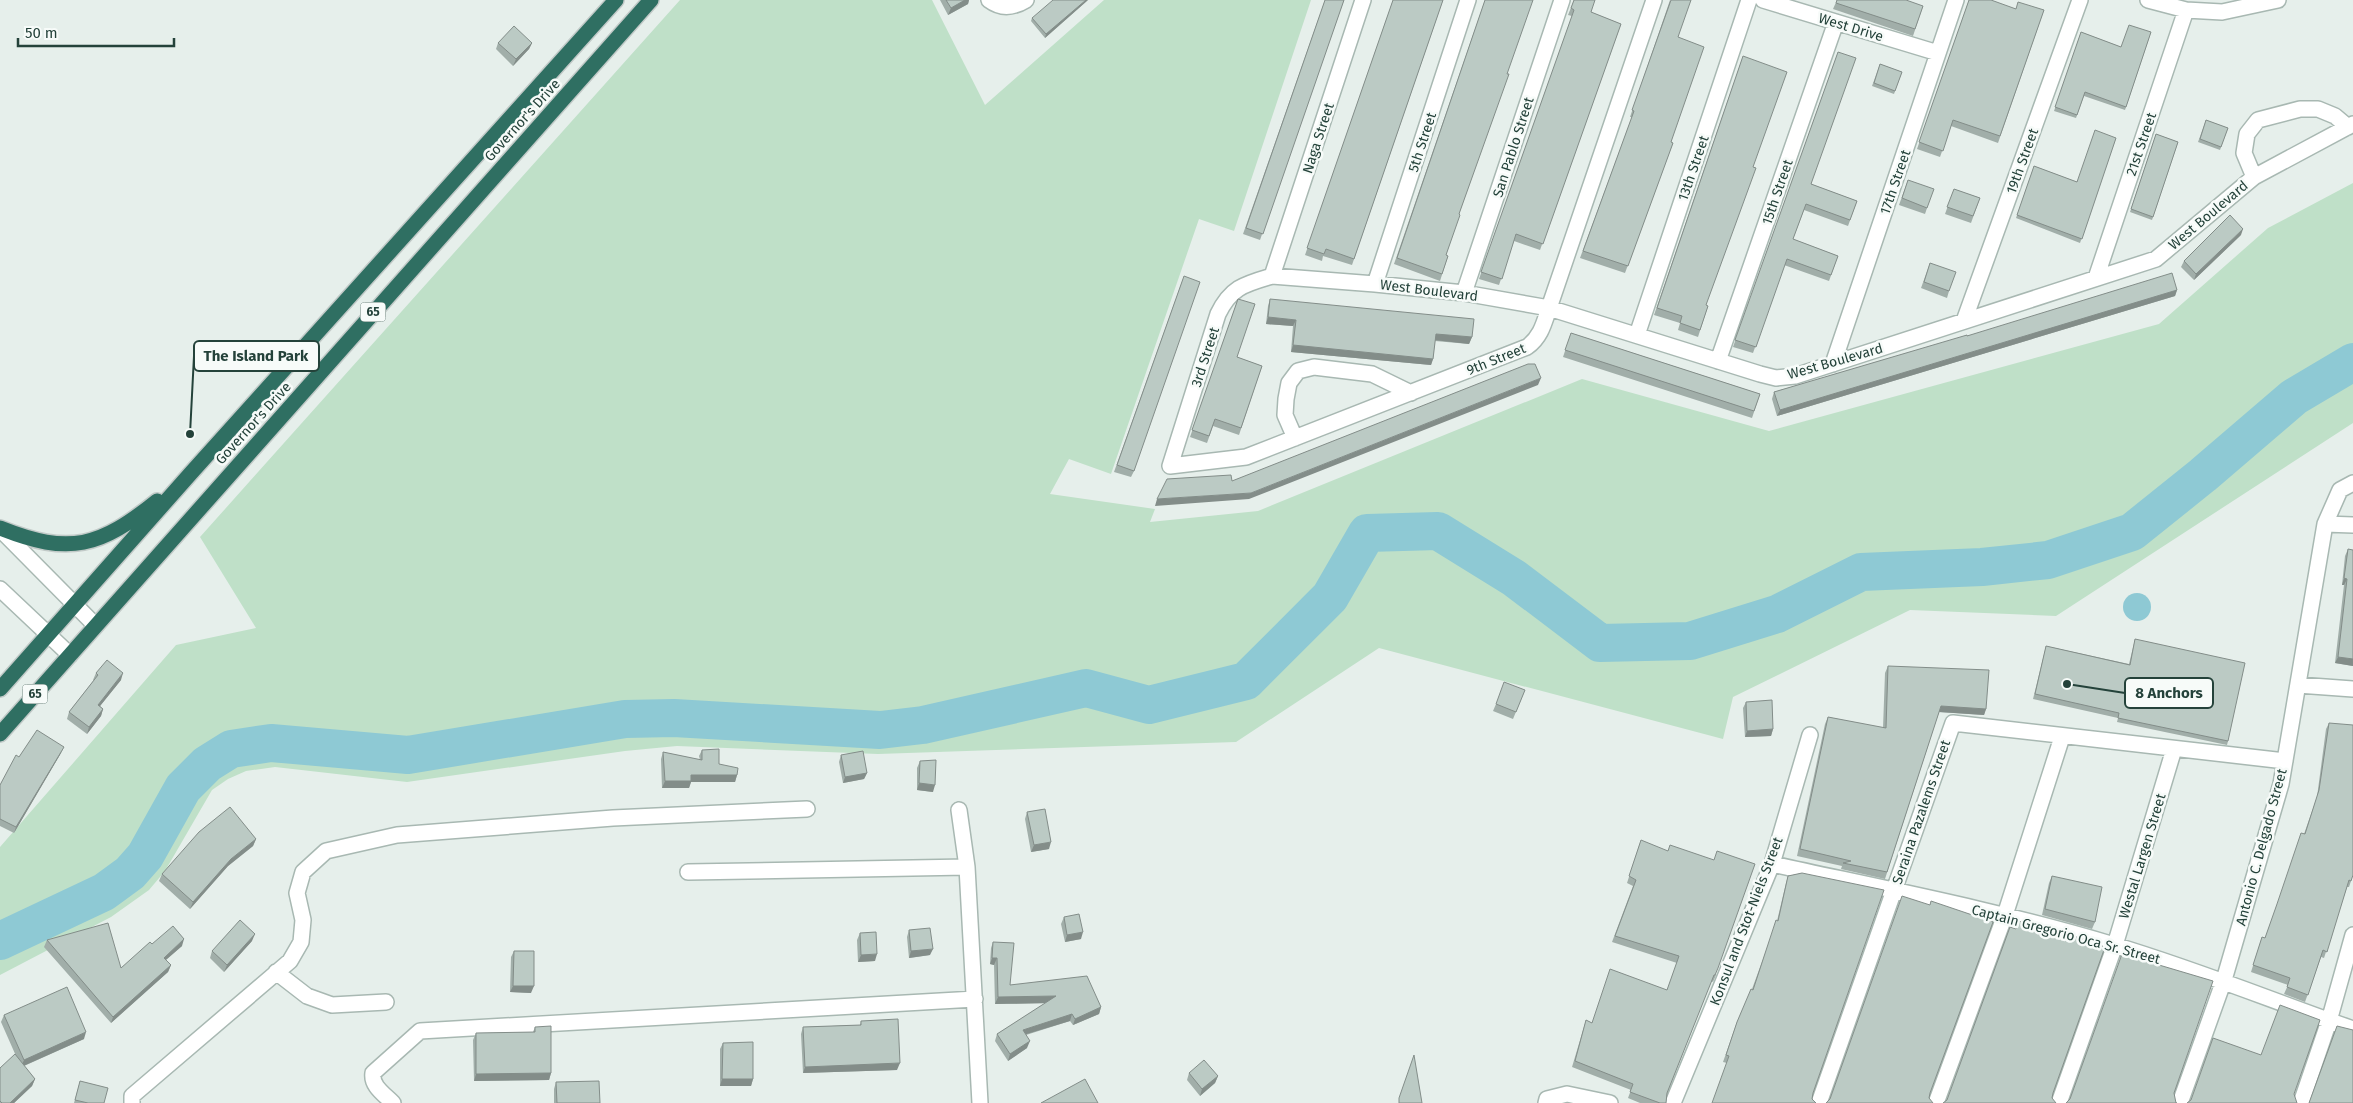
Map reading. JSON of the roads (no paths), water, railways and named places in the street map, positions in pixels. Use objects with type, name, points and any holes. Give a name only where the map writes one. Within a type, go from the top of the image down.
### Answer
[{"type":"highway","name":"Governor's Drive","points":[[0,689],[191,473],[616,0]]},
{"type":"highway","name":"Governor's Drive","points":[[0,734],[651,0]]},
{"type":"highway","points":[[0,529],[38,542],[64,544],[95,540],[127,524],[191,473]]},
{"type":"street","points":[[989,0],[999,6],[1012,7],[1026,0]]},
{"type":"street","name":"Naga Street","points":[[1272,276],[1363,0]]},
{"type":"street","name":"5th Street","points":[[1375,284],[1468,0]]},
{"type":"street","name":"San Pablo Street","points":[[1464,293],[1562,0]]},
{"type":"street","name":"9th Street","points":[[1170,466],[1246,457],[1527,347],[1534,342],[1541,332],[1654,0]]},
{"type":"street","name":"13th Street","points":[[1637,335],[1749,0]]},
{"type":"street","name":"West Drive","points":[[1763,0],[1938,53]]},
{"type":"street","name":"17th Street","points":[[1832,364],[1956,0]]},
{"type":"street","name":"19th Street","points":[[1964,321],[2080,0]]},
{"type":"street","points":[[2148,0],[2186,10],[2222,12],[2278,0]]},
{"type":"street","name":"21st Street","points":[[2096,278],[2186,10]]},
{"type":"street","name":"15th Street","points":[[1718,361],[1836,22]]},
{"type":"street","points":[[2254,177],[2244,153],[2247,134],[2258,120],[2300,109],[2318,109],[2350,125]]},
{"type":"street","name":"West Boulevard","points":[[1272,276],[1464,293],[1549,308],[1776,378],[1796,376],[2156,258],[2254,177],[2350,125]]},
{"type":"street","name":"3rd Street","points":[[1170,466],[1218,314],[1226,298],[1239,287],[1272,276]]},
{"type":"street","points":[[1295,438],[1285,415],[1289,383],[1298,371],[1314,367],[1372,374],[1411,393]]},
{"type":"street","name":"Antonio C. Delgado Street","points":[[2180,1103],[2224,980],[2281,784],[2325,524],[2340,490],[2353,484]]},
{"type":"street","points":[[2325,524],[2353,526]]},
{"type":"street","points":[[0,529],[73,605],[95,625]]},
{"type":"street","points":[[0,589],[70,655]]},
{"type":"street","points":[[2298,685],[2353,689]]},
{"type":"street","name":"Seraina Pazalems Street","points":[[1819,1103],[1953,722],[2062,737],[2285,761]]},
{"type":"street","name":"Konsul and Stot-Niels Street","points":[[1673,1103],[1772,864],[1810,735]]},
{"type":"street","points":[[1936,1103],[2005,915],[2062,737]]},
{"type":"street","name":"Westal Largen Street","points":[[2058,1103],[2115,945],[2174,749]]},
{"type":"street","points":[[132,1103],[132,1096],[290,962],[301,942],[303,920],[297,893],[303,872],[326,851],[396,834],[613,818],[806,809]]},
{"type":"street","points":[[959,810],[967,867],[980,1103]]},
{"type":"street","name":"Captain Gregorio Oca Sr. Street","points":[[1772,864],[2005,915],[2115,945],[2224,980],[2353,1029]]},
{"type":"street","points":[[688,872],[967,867]]},
{"type":"street","points":[[2302,1103],[2329,1021],[2353,935]]},
{"type":"street","points":[[276,972],[307,996],[332,1004],[386,1002]]},
{"type":"street","points":[[393,1103],[374,1085],[372,1072],[420,1031],[975,999]]},
{"type":"street","points":[[1546,1103],[1547,1099],[1567,1094],[1610,1103]]},
{"type":"water","points":[[2137,593],[2147,597],[2151,607],[2147,617],[2137,621],[2127,617],[2123,607],[2127,597]]},
{"type":"waterway","points":[[0,941],[104,892],[130,873],[145,856],[183,788],[207,764],[231,749],[271,743],[408,755],[625,719],[674,718],[880,730],[923,725],[1086,688],[1149,705],[1246,681],[1330,597],[1367,533],[1438,531],[1514,578],[1600,643],[1690,641],[1777,614],[1861,572],[1982,567],[2048,560],[2132,532],[2203,475],[2294,397],[2353,362]]},
{"type":"place","name":"The Island Park","points":[[190,434]]},
{"type":"place","name":"8 Anchors","points":[[2067,684]]}]
